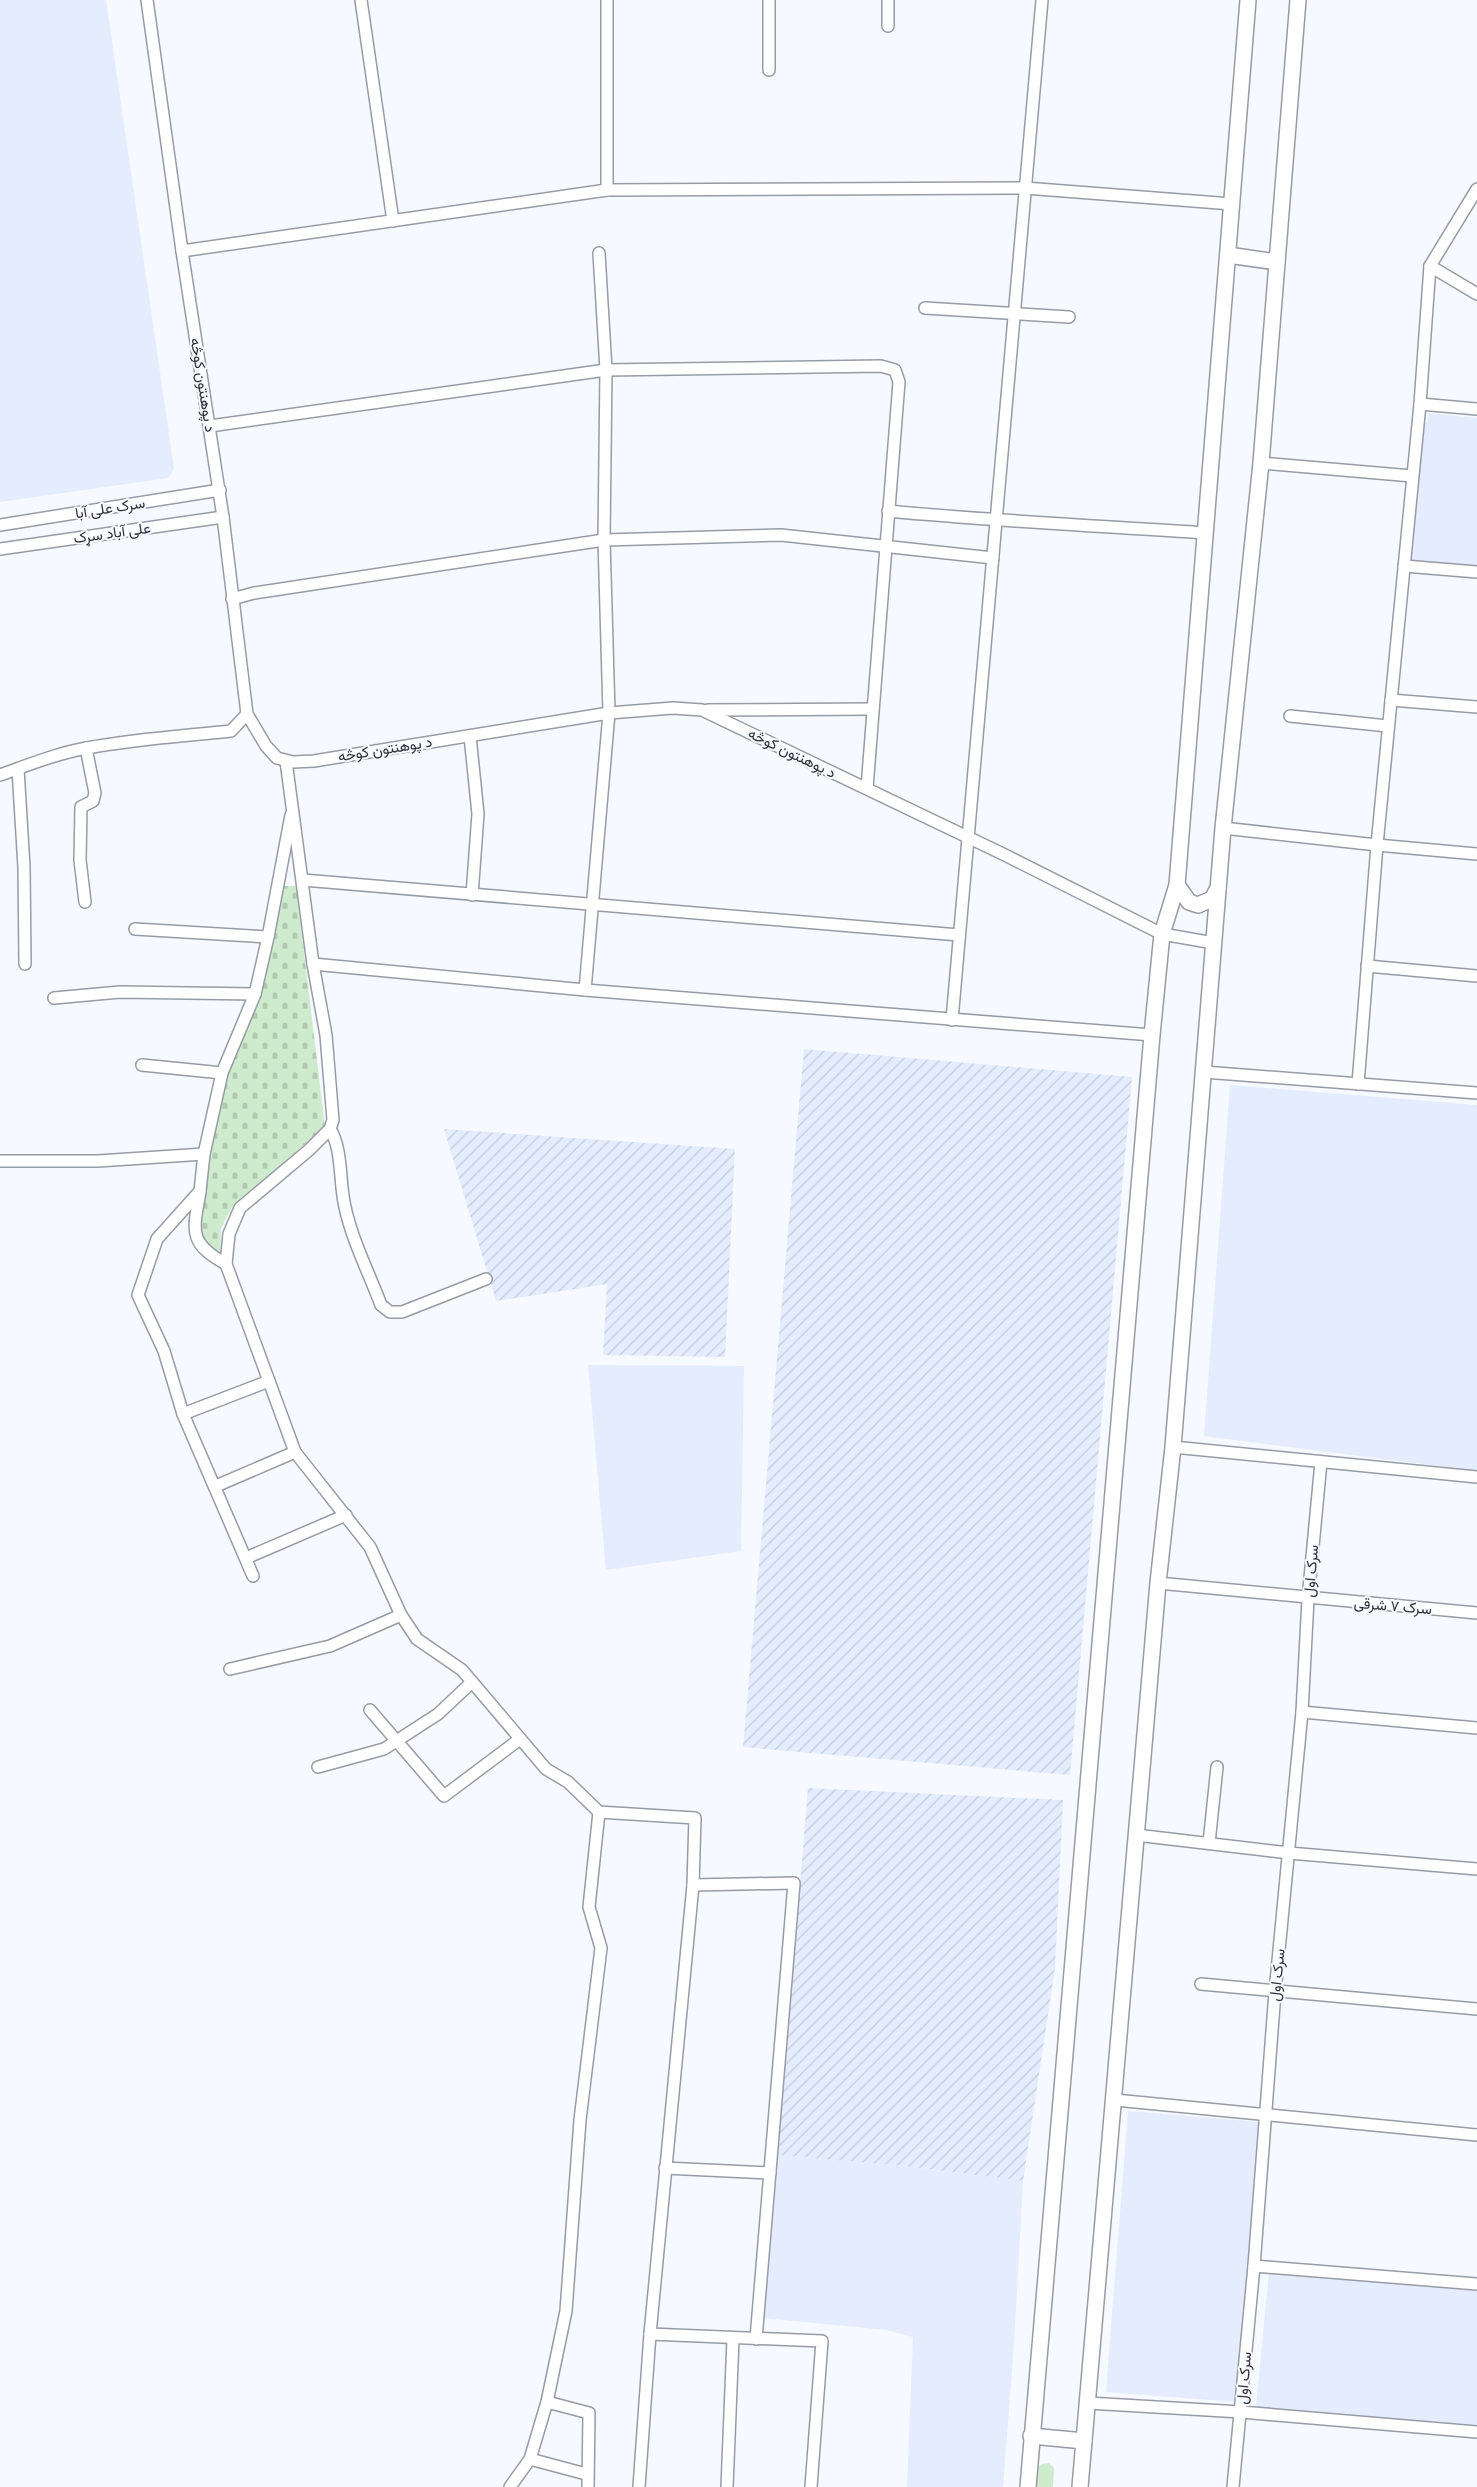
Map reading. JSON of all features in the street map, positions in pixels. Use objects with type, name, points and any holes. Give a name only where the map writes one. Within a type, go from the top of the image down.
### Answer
[{"type":"main road","points":[[1028,2487],[1152,1035],[1162,934],[1178,885],[1180,825],[1206,533],[1248,0]]},
{"type":"main road","points":[[1080,2487],[1115,2100],[1158,1583],[1173,1447],[1223,828],[1260,463],[1298,0]]},
{"type":"main road","points":[[1228,255],[1277,262]]},
{"type":"main road","points":[[1178,885],[1189,902],[1198,905],[1212,899],[1218,888]]},
{"type":"main road","points":[[1032,2436],[1084,2441]]},
{"type":"street","name":"د پوهنتون کوڅه","points":[[147,0],[182,251],[224,516],[232,599],[247,714],[266,746],[277,758],[286,761],[314,761],[609,713],[673,708],[702,710],[867,788],[1162,934],[1214,942]]},
{"type":"street","points":[[361,0],[394,222]]},
{"type":"street","points":[[607,0],[607,190]]},
{"type":"street","points":[[769,0],[769,70]]},
{"type":"street","points":[[888,0],[888,26]]},
{"type":"street","points":[[952,1020],[1042,0]]},
{"type":"street","points":[[182,251],[607,190],[1025,188],[1232,204]]},
{"type":"street","points":[[1358,1084],[1390,700],[1420,404],[1430,266],[1477,189]]},
{"type":"street","points":[[585,990],[609,713],[604,540],[606,370],[600,253]]},
{"type":"street","points":[[1430,266],[1477,294]]},
{"type":"street","points":[[925,308],[1069,318]]},
{"type":"street","points":[[210,426],[606,370],[881,366],[895,370],[899,382],[867,788]]},
{"type":"street","points":[[1420,404],[1477,409]]},
{"type":"street","points":[[1260,463],[1412,476]]},
{"type":"street","name":"سرک علی آبا","points":[[0,525],[220,490]]},
{"type":"street","points":[[888,511],[995,521],[1077,524],[1206,533]]},
{"type":"street","name":"علی آباد سړک","points":[[0,549],[224,516]]},
{"type":"street","points":[[232,599],[254,593],[604,540],[781,535],[886,548],[993,558]]},
{"type":"street","points":[[1404,566],[1477,572]]},
{"type":"street","points":[[1390,700],[1477,707]]},
{"type":"street","points":[[702,710],[873,709]]},
{"type":"street","points":[[0,775],[86,748],[136,742],[150,738],[231,731],[247,714]]},
{"type":"street","points":[[1290,716],[1388,726]]},
{"type":"street","points":[[470,736],[478,814],[472,895]]},
{"type":"street","points":[[85,902],[80,860],[80,807],[93,801],[95,794],[86,748]]},
{"type":"street","points":[[286,761],[304,880],[313,964],[326,1035],[333,1120],[330,1129],[309,1150],[240,1208],[229,1234],[226,1264],[294,1452],[370,1547],[401,1615],[417,1639],[462,1670],[546,1768],[568,1782],[599,1812],[695,1818],[693,1885],[650,2334],[640,2487]]},
{"type":"street","points":[[18,769],[24,867],[25,964]]},
{"type":"street","points":[[226,1264],[208,1254],[197,1242],[194,1224],[204,1154],[222,1073],[255,994],[268,937],[292,806]]},
{"type":"street","points":[[1223,828],[1477,854]]},
{"type":"street","points":[[304,880],[959,935]]},
{"type":"street","points":[[135,929],[268,937]]},
{"type":"street","points":[[313,964],[585,990],[1152,1035]]},
{"type":"street","points":[[1367,966],[1477,976]]},
{"type":"street","points":[[54,998],[120,992],[255,994]]},
{"type":"street","points":[[142,1065],[222,1073]]},
{"type":"street","points":[[1204,1072],[1477,1093]]},
{"type":"street","points":[[330,1129],[337,1141],[339,1176],[345,1209],[381,1305],[390,1312],[402,1312],[486,1279]]},
{"type":"street","points":[[0,1162],[98,1161],[204,1154]]},
{"type":"street","points":[[200,1191],[156,1239],[138,1295],[164,1352],[184,1414],[253,1576]]},
{"type":"street","points":[[184,1414],[269,1381]]},
{"type":"street","points":[[1173,1447],[1477,1477]]},
{"type":"street","points":[[216,1486],[294,1452]]},
{"type":"street","name":"سرک‌ اول","points":[[1233,2487],[1254,2266],[1275,1992],[1302,1712],[1308,1599],[1322,1462]]},
{"type":"street","points":[[246,1558],[346,1515]]},
{"type":"street","name":"سرک ۷ شرقی","points":[[1158,1583],[1477,1614]]},
{"type":"street","points":[[230,1669],[330,1646],[401,1615]]},
{"type":"street","points":[[318,1767],[384,1749],[438,1714],[472,1682]]},
{"type":"street","points":[[370,1710],[398,1740],[444,1796],[520,1739]]},
{"type":"street","points":[[1302,1712],[1477,1728]]},
{"type":"street","points":[[1209,1843],[1217,1767]]},
{"type":"street","points":[[510,2487],[530,2459],[547,2402],[566,2311],[580,2120],[601,1948],[589,1907],[599,1812]]},
{"type":"street","points":[[1136,1835],[1289,1853],[1477,1869]]},
{"type":"street","points":[[693,1885],[794,1883],[756,2339]]},
{"type":"street","points":[[1200,1984],[1477,2009]]},
{"type":"street","points":[[1115,2100],[1264,2116],[1477,2135]]},
{"type":"street","points":[[665,2168],[770,2173]]},
{"type":"street","points":[[1254,2266],[1477,2284]]},
{"type":"street","points":[[650,2334],[822,2341],[811,2487]]},
{"type":"street","points":[[727,2487],[733,2338]]},
{"type":"street","points":[[547,2402],[589,2413],[586,2474],[588,2487]]},
{"type":"street","points":[[1088,2403],[1241,2412],[1477,2432]]},
{"type":"street","points":[[530,2459],[586,2474]]},
{"type":"shaded area","points":[[0,0],[106,0],[174,469],[168,478],[0,502]]},
{"type":"shaded area","points":[[1428,413],[1477,418],[1477,568],[1409,562],[1421,422],[1428,422]]},
{"type":"shaded area","points":[[804,1049],[1132,1077],[1070,1775],[743,1747]]},
{"type":"shaded area","points":[[1230,1085],[1477,1105],[1477,1471],[1204,1436]]},
{"type":"shaded area","points":[[444,1129],[735,1149],[725,1357],[603,1355],[607,1284],[496,1301]]},
{"type":"shaded area","points":[[588,1365],[744,1366],[741,1551],[606,1570]]},
{"type":"shaded area","points":[[808,1788],[1063,1800],[1055,1968],[1023,2181],[904,2166],[777,2155]]},
{"type":"shaded area","points":[[1128,2111],[1259,2122],[1237,2402],[1106,2392]]},
{"type":"shaded area","points":[[777,2155],[904,2166],[1023,2181],[1014,2344],[1003,2487],[907,2487],[913,2337],[887,2330],[762,2318]]},
{"type":"shaded area","points":[[1269,2272],[1477,2291],[1477,2427],[1256,2407]]},
{"type":"green space","points":[[279,886],[296,886],[325,1127],[232,1207],[221,1228],[220,1256],[199,1235],[220,1081],[250,1024],[270,920]]},
{"type":"green space","points":[[1049,2463],[1054,2468],[1053,2487],[1036,2487],[1038,2467]]}]
